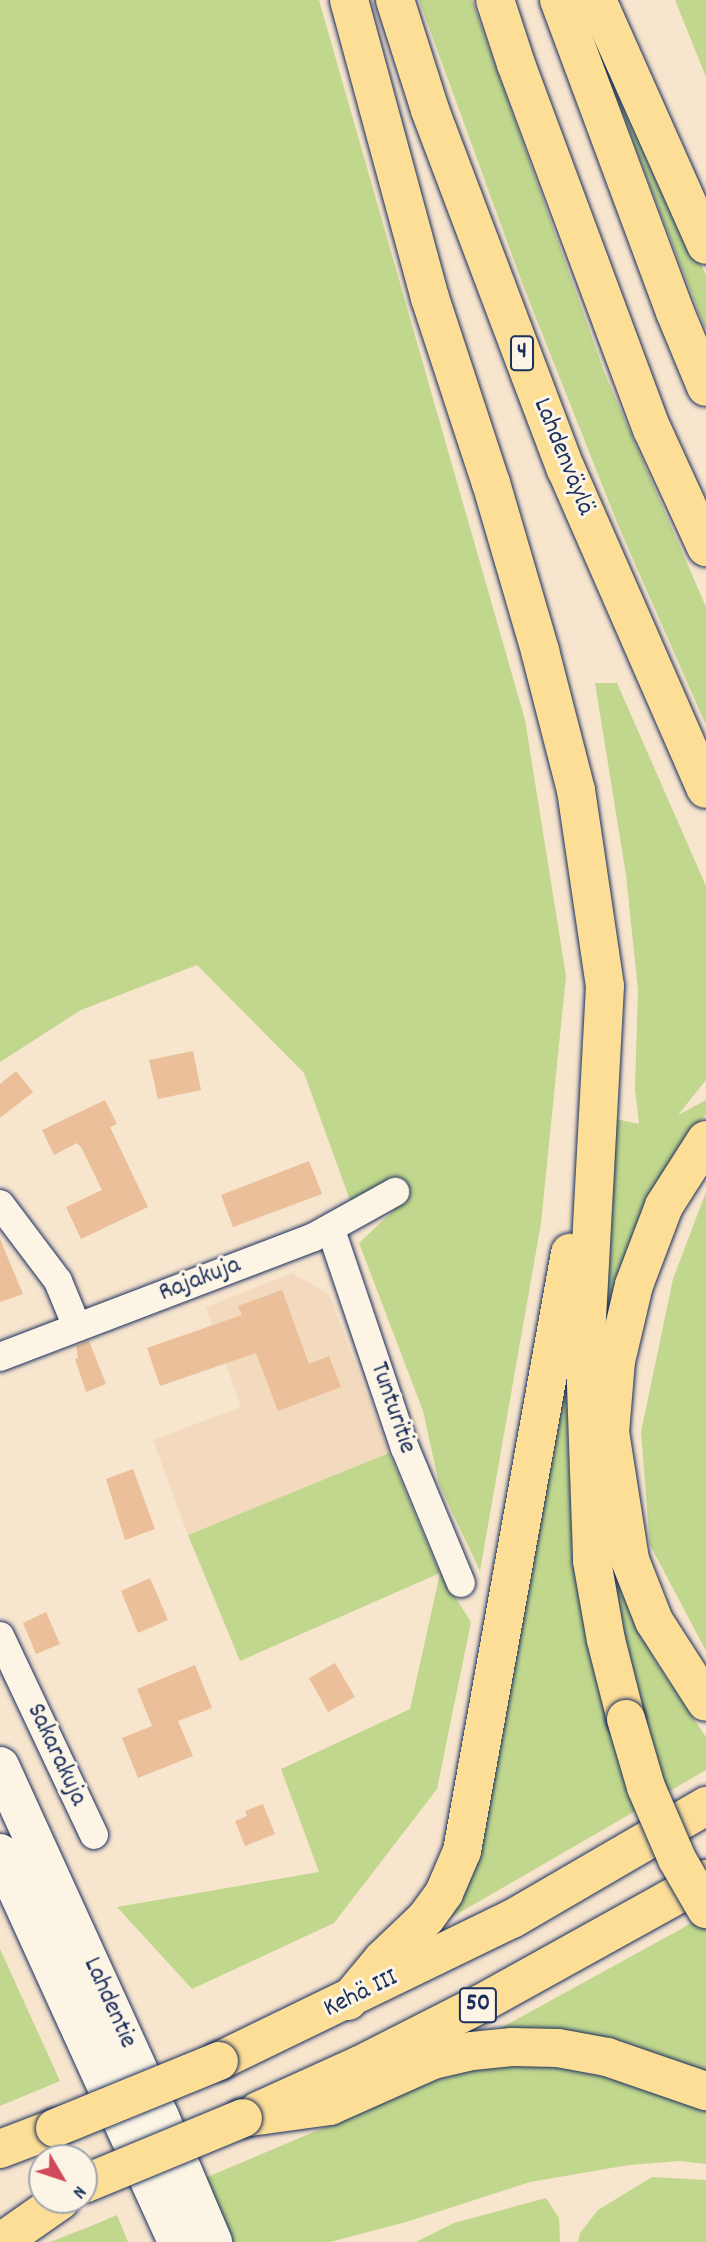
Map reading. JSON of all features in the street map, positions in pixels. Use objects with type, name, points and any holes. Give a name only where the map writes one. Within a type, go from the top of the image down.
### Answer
[{"type":"highway","points":[[349,0],[430,298],[491,483],[576,790],[605,986],[585,1356],[592,1561],[606,1640],[646,1787],[677,1859],[706,1909]]},
{"type":"highway","name":"Lahdenväylä","points":[[396,0],[430,110],[566,469],[706,789]]},
{"type":"highway","points":[[495,0],[516,64],[652,429],[706,547]]},
{"type":"highway","points":[[559,0],[675,312],[706,387]]},
{"type":"highway","points":[[597,0],[706,245]]},
{"type":"highway","points":[[348,2001],[438,1901],[465,1839],[600,1089]]},
{"type":"highway","points":[[702,1697],[654,1621],[630,1560],[610,1432],[616,1361],[634,1285],[664,1206],[706,1140]]},
{"type":"highway","name":"Kehä III","points":[[0,2149],[219,2061],[348,2001],[512,1919],[706,1806]]},
{"type":"highway","name":"50","points":[[98,2179],[243,2118],[360,2064],[482,2003],[706,1879]]},
{"type":"highway","points":[[243,2118],[330,2106],[433,2060],[472,2051],[512,2047],[558,2049],[607,2057],[706,2091]]},
{"type":"highway","points":[[0,2129],[55,2128]]},
{"type":"highway","points":[[0,2216],[28,2205]]},
{"type":"highway","points":[[1,2242],[41,2214]]},
{"type":"main road","name":"Lahdentie","points":[[0,1766],[160,2117],[213,2242]]},
{"type":"main road","name":"Lahdentie","points":[[0,1853],[177,2242]]},
{"type":"street","name":"Rajakuja","points":[[0,1357],[331,1230],[395,1192]]},
{"type":"street","points":[[0,1204],[58,1281],[77,1327]]},
{"type":"street","name":"Tunturitie","points":[[331,1230],[405,1448],[461,1583]]},
{"type":"street","name":"Sakarakuja","points":[[0,1636],[94,1835]]},
{"type":"shaded area","points":[[292,1273],[329,1294],[389,1453],[188,1535],[153,1440],[241,1407],[206,1307]]},
{"type":"green space","points":[[0,0],[319,0],[525,720],[566,976],[541,1223],[480,1571],[439,1484],[423,1411],[359,1243],[394,1210],[375,1187],[351,1203],[304,1073],[197,965],[81,1010],[0,1062]]},
{"type":"green space","points":[[419,0],[472,0],[605,374],[706,607],[706,725],[618,525],[523,285]]},
{"type":"green space","points":[[675,0],[706,0],[706,77]]},
{"type":"green space","points":[[584,13],[706,275],[706,329],[703,323]]},
{"type":"green space","points":[[595,683],[617,683],[706,886],[706,1080],[678,1115],[706,1100],[706,1114],[677,1153],[617,1279],[632,1609],[653,1658],[706,1737],[706,1770],[447,1920],[566,1379],[569,1473],[579,1573],[638,1715],[604,1540],[600,1345],[616,1119],[639,1124],[635,1089],[638,990],[626,875]]},
{"type":"green space","points":[[706,1192],[706,1651],[650,1545],[641,1432],[673,1279]]},
{"type":"green space","points":[[389,1453],[440,1573],[240,1661],[188,1535]]},
{"type":"green space","points":[[440,1573],[471,1622],[437,1789],[334,1923],[192,1989],[117,1907],[319,1872],[281,1769],[410,1709]]},
{"type":"green space","points":[[706,1914],[706,2077],[499,2029],[681,1929]]},
{"type":"green space","points":[[0,1949],[60,2081],[0,2106]]},
{"type":"green space","points":[[514,2065],[561,2068],[616,2079],[706,2111],[706,2164],[679,2161],[629,2165],[530,2182],[406,2222],[330,2242],[233,2242],[205,2178],[434,2081],[479,2068]]},
{"type":"green space","points":[[652,2177],[706,2180],[706,2242],[578,2242],[580,2233],[598,2210]]},
{"type":"green space","points":[[546,2198],[559,2218],[560,2242],[416,2242],[454,2223]]},
{"type":"green space","points":[[117,2215],[128,2242],[50,2242],[96,2224]]},
{"type":"building","points":[[193,1051],[201,1090],[158,1099],[149,1060]]},
{"type":"building","points":[[16,1071],[33,1092],[0,1118],[0,1084]]},
{"type":"building","points":[[105,1100],[117,1124],[110,1127],[148,1207],[81,1239],[66,1207],[102,1190],[77,1143],[54,1155],[42,1130]]},
{"type":"building","points":[[309,1161],[322,1194],[233,1227],[221,1195]]},
{"type":"building","points":[[0,1239],[23,1294],[0,1302]]},
{"type":"building","points":[[282,1290],[309,1364],[329,1356],[341,1387],[278,1411],[256,1353],[160,1386],[147,1348],[242,1315],[238,1306]]},
{"type":"building","points":[[89,1341],[106,1384],[86,1392],[75,1359],[78,1358],[76,1346]]},
{"type":"building","points":[[133,1469],[155,1529],[125,1540],[106,1479]]},
{"type":"building","points":[[150,1578],[168,1620],[138,1633],[121,1591]]},
{"type":"building","points":[[46,1612],[60,1644],[36,1654],[23,1623]]},
{"type":"building","points":[[335,1663],[355,1697],[328,1712],[309,1678]]},
{"type":"building","points":[[195,1665],[212,1708],[178,1721],[193,1756],[138,1778],[122,1738],[152,1726],[137,1689]]},
{"type":"building","points":[[263,1804],[275,1834],[245,1846],[235,1821],[247,1816],[245,1811]]}]
